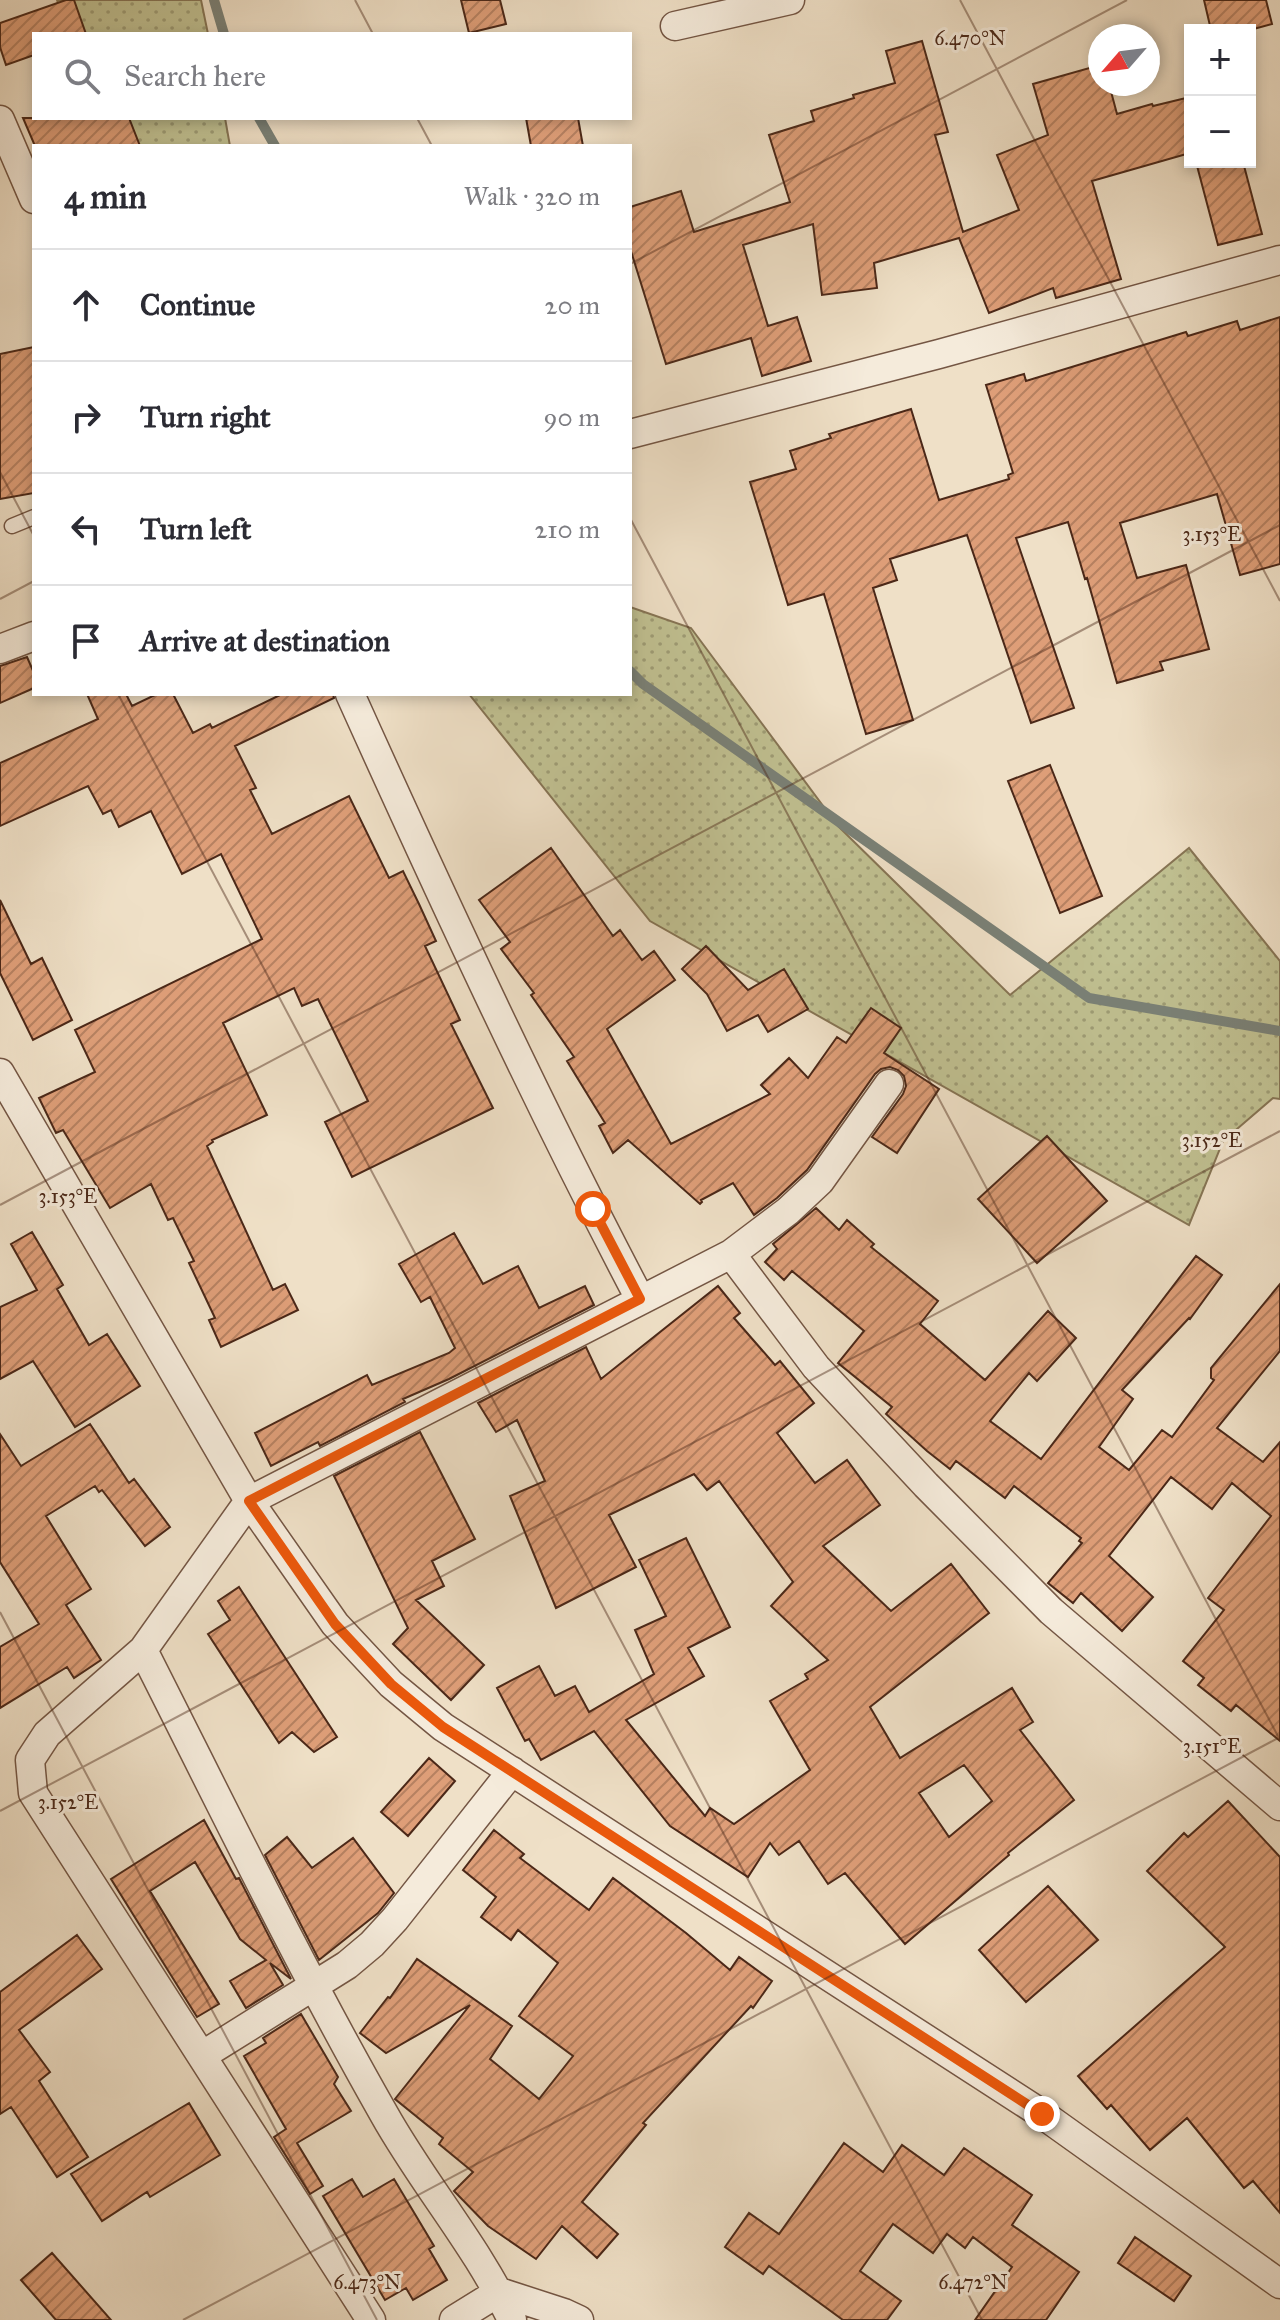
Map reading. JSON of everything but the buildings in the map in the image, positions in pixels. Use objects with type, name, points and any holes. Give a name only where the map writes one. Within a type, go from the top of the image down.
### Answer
[{"type":"street","points":[[675,26],[790,0]]},
{"type":"street","points":[[0,120],[32,194]]},
{"type":"street","points":[[632,433],[939,354],[1280,260]]},
{"type":"street","points":[[0,649],[32,637]]},
{"type":"street","points":[[351,696],[441,894],[593,1209],[640,1299]]},
{"type":"street","points":[[0,1073],[249,1501],[335,1624],[391,1684],[443,1727],[1042,2114],[1280,2284]]},
{"type":"street","points":[[371,2320],[33,1793],[30,1760],[47,1734],[143,1650],[249,1501],[731,1254],[788,1211],[820,1181],[889,1084]]},
{"type":"street","points":[[731,1254],[816,1367],[926,1485],[1051,1611],[1280,1806]]},
{"type":"street","points":[[143,1650],[312,1987],[404,2150],[499,2292],[512,2320]]},
{"type":"street","points":[[203,2055],[347,1965],[380,1936],[512,1771]]},
{"type":"street","points":[[454,2320],[499,2292],[579,2320]]},
{"type":"lane","points":[[12,526],[32,518]]},
{"type":"green space","points":[[57,0],[201,0],[208,32],[68,32]]},
{"type":"green space","points":[[100,120],[225,120],[230,144],[108,144]]},
{"type":"green space","points":[[632,608],[691,628],[838,826],[1010,995],[1189,848],[1280,961],[1280,1099],[1273,1098],[1223,1141],[1189,1225],[650,921],[471,696],[632,696]]},
{"type":"waterway","points":[[214,0],[223,32]]},
{"type":"waterway","points":[[260,120],[274,144]]},
{"type":"waterway","points":[[632,673],[643,684],[1089,998],[1280,1031]]},
{"type":"route","points":[[593,1209],[640,1299],[249,1501],[335,1624],[391,1684],[443,1727],[1042,2114]]}]
